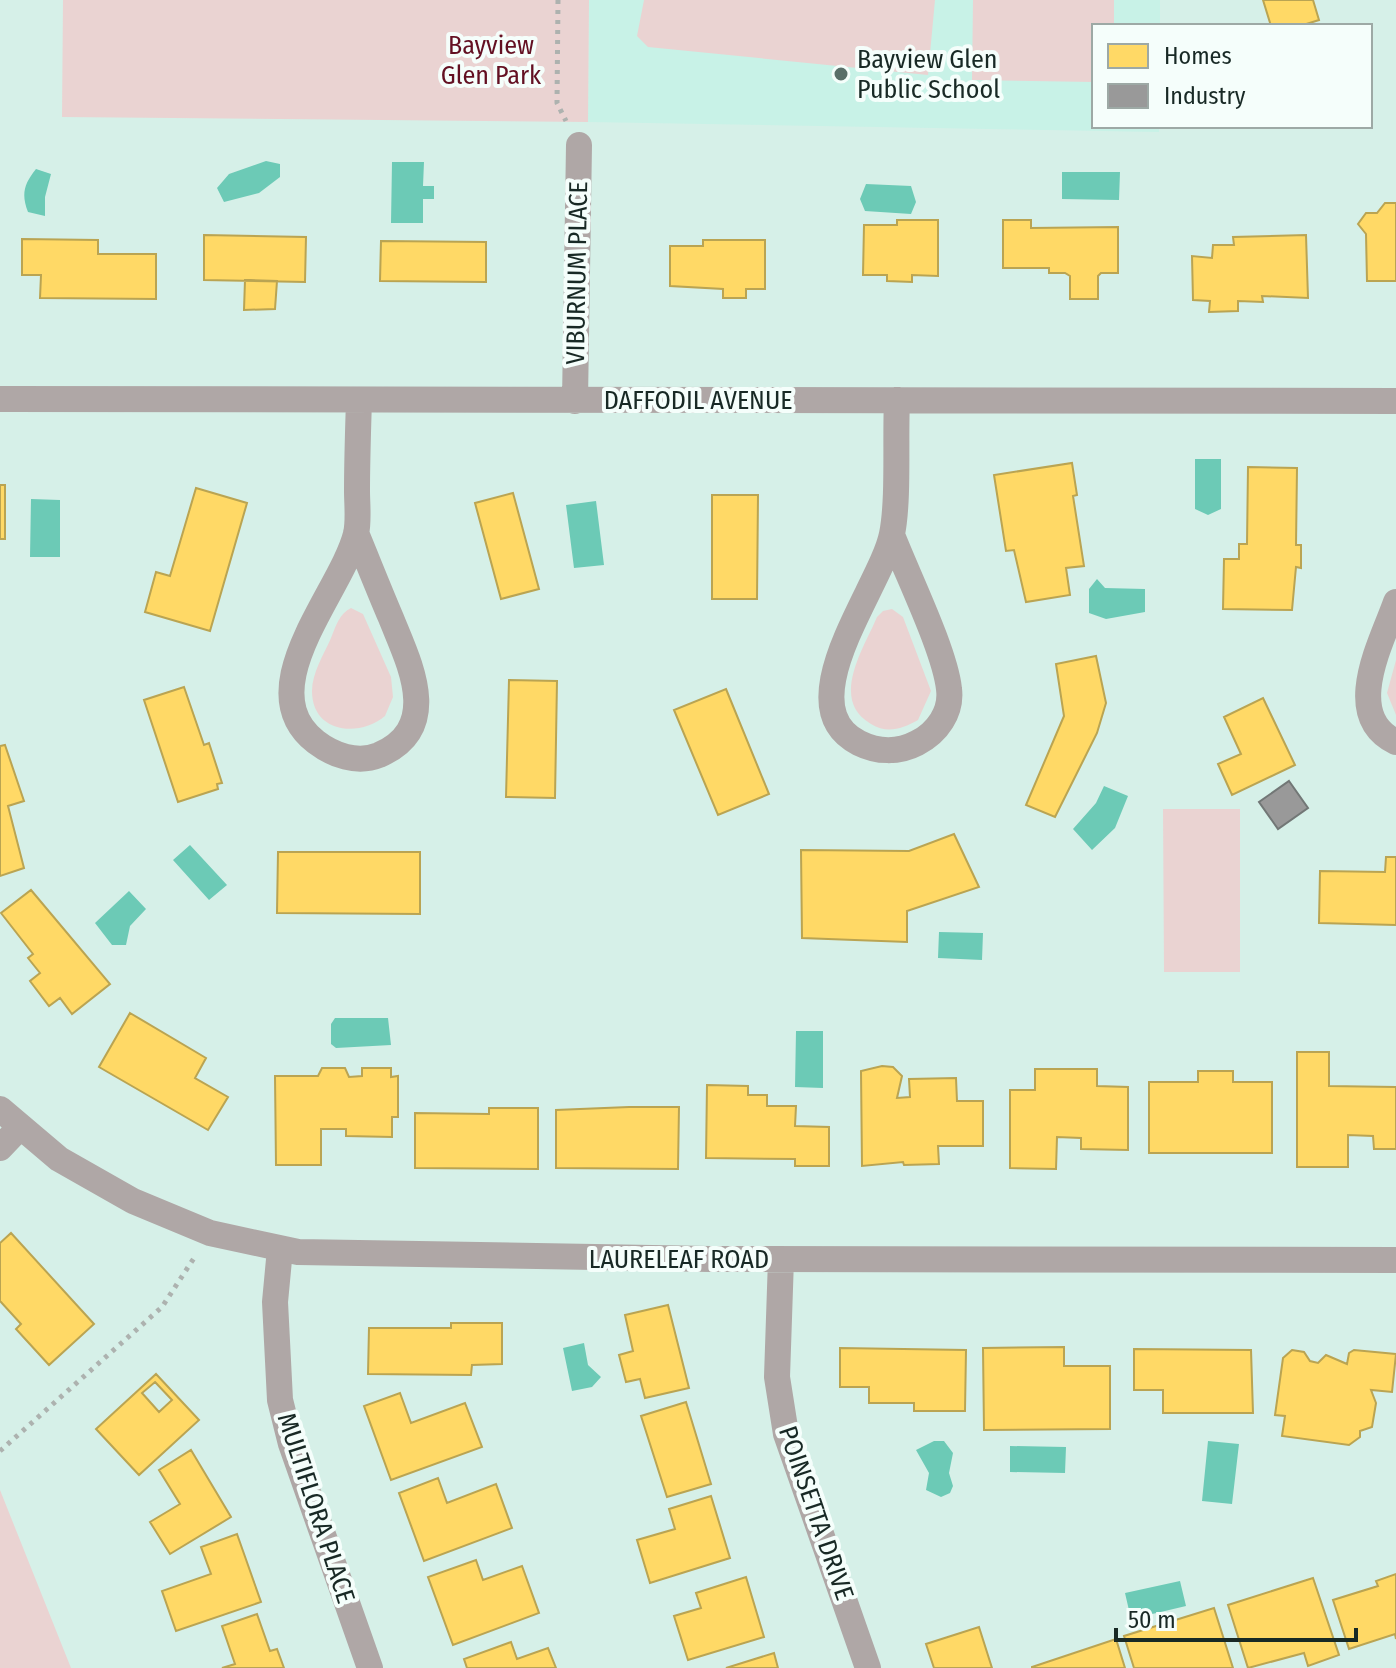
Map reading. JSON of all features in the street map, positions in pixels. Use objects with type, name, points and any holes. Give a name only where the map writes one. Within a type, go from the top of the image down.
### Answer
[{"type":"street","name":"VIBURNUM PLACE","points":[[575,401],[579,145]]},
{"type":"street","name":"DAFFODIL AVENUE","points":[[0,399],[1396,401]]},
{"type":"street","points":[[356,533],[304,642],[292,679],[293,714],[306,734],[330,753],[354,758],[377,756],[395,745],[411,727],[417,707],[415,675],[356,533],[359,400]]},
{"type":"street","points":[[892,535],[950,691],[946,715],[933,732],[908,747],[879,750],[851,739],[835,722],[831,698],[835,665],[892,535],[897,400]]},
{"type":"street","points":[[1396,602],[1366,687],[1371,713],[1387,738],[1396,742]]},
{"type":"street","name":"LAURELEAF ROAD","points":[[0,1109],[89,1178],[210,1233],[280,1249],[350,1256],[1396,1260]]},
{"type":"street","points":[[0,1148],[20,1127]]},
{"type":"street","name":"MULTIFLORA PLACE","points":[[280,1249],[275,1302],[280,1400],[291,1444],[370,1668]]},
{"type":"street","name":"POINSETTA DRIVE","points":[[781,1259],[777,1377],[786,1434],[868,1668]]},
{"type":"path","points":[[558,0],[557,103],[579,145]]},
{"type":"path","points":[[0,1451],[162,1307],[210,1233]]},
{"type":"shaded area","name":"Bayview Glen Public School","points":[[589,0],[1160,0],[1160,24],[1092,24],[1092,128],[1159,128],[1159,132],[588,122]]},
{"type":"shaded area","points":[[266,161],[280,164],[280,177],[259,193],[224,202],[217,188],[229,174]]},
{"type":"shaded area","points":[[392,162],[424,162],[423,186],[434,186],[434,199],[423,199],[423,223],[391,223]]},
{"type":"shaded area","points":[[36,169],[51,174],[45,197],[45,216],[28,212],[25,200],[26,184]]},
{"type":"shaded area","points":[[1062,172],[1120,172],[1119,200],[1062,199]]},
{"type":"shaded area","points":[[866,184],[911,186],[916,202],[911,214],[865,211],[860,199]]},
{"type":"shaded area","points":[[1195,459],[1221,459],[1221,509],[1208,515],[1195,509]]},
{"type":"shaded area","points":[[31,499],[60,500],[60,557],[30,557]]},
{"type":"shaded area","points":[[596,501],[604,565],[574,568],[566,505]]},
{"type":"shaded area","points":[[1097,579],[1105,588],[1145,589],[1145,612],[1106,619],[1089,613],[1089,589]]},
{"type":"shaded area","points":[[1104,786],[1128,796],[1115,828],[1092,850],[1073,829],[1096,803]]},
{"type":"shaded area","points":[[190,845],[227,885],[209,900],[173,860]]},
{"type":"shaded area","points":[[129,891],[146,909],[130,926],[126,945],[112,945],[95,923]]},
{"type":"shaded area","points":[[939,932],[983,933],[982,960],[938,958]]},
{"type":"shaded area","points":[[335,1018],[388,1018],[391,1045],[336,1048],[331,1044],[331,1024]]},
{"type":"shaded area","points":[[796,1031],[823,1031],[823,1088],[795,1087]]},
{"type":"shaded area","points":[[584,1343],[588,1365],[601,1377],[592,1387],[572,1391],[563,1348]]},
{"type":"shaded area","points":[[934,1441],[944,1441],[953,1453],[949,1473],[953,1486],[950,1493],[941,1497],[926,1490],[929,1473],[916,1450]]},
{"type":"shaded area","points":[[1208,1441],[1239,1444],[1232,1504],[1202,1501]]},
{"type":"shaded area","points":[[1010,1446],[1066,1447],[1065,1473],[1010,1472]]},
{"type":"shaded area","points":[[1180,1581],[1186,1606],[1131,1619],[1125,1593]]},
{"type":"green space","name":"Bayview Glen Park","points":[[63,0],[589,0],[588,122],[62,117]]},
{"type":"green space","points":[[644,0],[935,0],[928,75],[648,47],[637,36]]},
{"type":"green space","points":[[973,0],[1114,0],[1114,24],[1092,24],[1092,82],[972,80]]},
{"type":"green space","points":[[351,608],[363,614],[391,677],[393,697],[385,716],[374,723],[350,729],[339,728],[320,716],[312,691],[316,671],[336,625]]},
{"type":"green space","points":[[892,609],[903,617],[931,691],[918,720],[889,730],[871,724],[859,714],[852,702],[851,688],[858,658],[877,617],[883,611]]},
{"type":"green space","points":[[1396,660],[1396,715],[1387,693]]},
{"type":"green space","points":[[1163,809],[1240,809],[1240,972],[1164,972]]},
{"type":"green space","points":[[0,1490],[71,1668],[0,1668]]},
{"type":"building: Homes","points":[[1263,0],[1313,0],[1319,20],[1306,24],[1270,24]]},
{"type":"building: Homes","points":[[1385,203],[1396,203],[1396,281],[1367,281],[1366,234],[1358,224],[1366,213],[1377,213]]},
{"type":"building: Homes","points":[[897,220],[938,220],[938,276],[912,275],[912,282],[887,281],[887,275],[863,275],[864,225],[897,225]]},
{"type":"building: Homes","points":[[1003,220],[1031,220],[1031,228],[1118,227],[1118,273],[1101,273],[1098,276],[1098,299],[1070,299],[1070,276],[1065,273],[1049,273],[1049,268],[1003,268]]},
{"type":"building: Homes","points":[[204,235],[306,237],[305,282],[204,280]]},
{"type":"building: Homes","points":[[1306,235],[1308,298],[1262,296],[1263,302],[1238,301],[1238,311],[1209,312],[1210,301],[1193,300],[1192,256],[1212,258],[1213,245],[1234,245],[1233,237]]},
{"type":"building: Homes","points":[[22,239],[98,240],[98,254],[156,254],[156,299],[40,298],[41,275],[22,275]]},
{"type":"building: Homes","points":[[703,240],[765,240],[765,289],[746,289],[746,298],[723,298],[723,289],[670,286],[670,246],[703,246]]},
{"type":"building: Homes","points":[[381,241],[486,242],[486,282],[380,281]]},
{"type":"building: Homes","points":[[245,280],[277,281],[275,309],[244,310]]},
{"type":"building: Homes","points":[[1072,463],[1077,495],[1073,496],[1084,566],[1066,568],[1070,595],[1026,602],[1014,550],[1006,551],[994,475]]},
{"type":"building: Homes","points":[[1248,467],[1297,468],[1296,545],[1301,545],[1301,568],[1296,567],[1292,610],[1223,609],[1224,559],[1239,559],[1239,544],[1247,544]]},
{"type":"building: Homes","points":[[0,485],[5,485],[5,539],[0,539]]},
{"type":"building: Homes","points":[[196,488],[247,503],[210,631],[145,612],[156,572],[170,576]]},
{"type":"building: Homes","points":[[513,493],[539,589],[501,599],[475,503]]},
{"type":"building: Homes","points":[[712,495],[758,495],[757,599],[712,599]]},
{"type":"building: Homes","points":[[1096,656],[1106,703],[1097,733],[1055,817],[1026,805],[1064,716],[1056,664]]},
{"type":"building: Homes","points":[[509,680],[557,681],[555,798],[506,797]]},
{"type":"building: Homes","points":[[184,687],[204,745],[209,743],[222,783],[217,784],[218,789],[178,802],[144,700]]},
{"type":"building: Homes","points":[[726,689],[769,794],[718,815],[674,710]]},
{"type":"building: Homes","points":[[1263,698],[1295,765],[1232,795],[1218,764],[1241,754],[1224,717]]},
{"type":"building: Homes","points":[[5,745],[24,801],[8,806],[24,868],[0,876],[0,746]]},
{"type":"building: Homes","points":[[954,834],[979,887],[907,911],[907,942],[802,938],[801,850],[909,851]]},
{"type":"building: Homes","points":[[278,852],[420,852],[420,914],[277,913]]},
{"type":"building: Homes","points":[[1386,857],[1396,857],[1396,925],[1319,923],[1320,871],[1385,872]]},
{"type":"building: Homes","points":[[31,890],[110,984],[72,1014],[60,998],[49,1006],[30,981],[40,973],[28,958],[33,954],[1,913]]},
{"type":"building: Homes","points":[[130,1013],[206,1058],[195,1078],[228,1097],[208,1130],[99,1067]]},
{"type":"building: Homes","points":[[1297,1052],[1329,1052],[1329,1086],[1396,1087],[1396,1149],[1374,1149],[1373,1136],[1348,1135],[1348,1167],[1297,1167]]},
{"type":"building: Homes","points":[[893,1067],[902,1076],[897,1098],[910,1097],[909,1079],[956,1078],[957,1101],[983,1101],[983,1146],[938,1146],[939,1164],[904,1165],[903,1162],[862,1166],[861,1071]]},
{"type":"building: Homes","points":[[322,1068],[345,1068],[349,1077],[362,1076],[362,1068],[391,1068],[391,1077],[398,1076],[398,1117],[392,1117],[392,1137],[346,1136],[346,1129],[321,1129],[321,1165],[276,1165],[275,1076],[318,1076]]},
{"type":"building: Homes","points":[[1035,1069],[1097,1069],[1097,1086],[1128,1087],[1128,1150],[1081,1149],[1081,1138],[1057,1137],[1056,1169],[1010,1168],[1010,1090],[1035,1090]]},
{"type":"building: Homes","points":[[1198,1071],[1233,1071],[1233,1082],[1272,1082],[1272,1153],[1149,1153],[1149,1082],[1198,1082]]},
{"type":"building: Homes","points":[[707,1085],[748,1086],[748,1095],[767,1095],[767,1106],[796,1106],[795,1126],[829,1127],[829,1166],[795,1166],[795,1159],[706,1158]]},
{"type":"building: Homes","points":[[679,1107],[678,1169],[556,1168],[556,1110]]},
{"type":"building: Homes","points":[[489,1108],[538,1108],[538,1169],[415,1168],[415,1113],[489,1114]]},
{"type":"building: Homes","points":[[11,1233],[94,1324],[49,1365],[16,1329],[21,1324],[0,1301],[0,1243]]},
{"type":"building: Homes","points":[[668,1305],[689,1388],[645,1398],[640,1379],[626,1382],[619,1355],[633,1351],[625,1315]]},
{"type":"building: Homes","points":[[451,1323],[502,1323],[502,1364],[472,1365],[471,1375],[368,1374],[369,1328],[451,1328]]},
{"type":"building: Homes","points":[[1064,1347],[1064,1366],[1110,1366],[1110,1429],[984,1430],[983,1348]]},
{"type":"building: Homes","points":[[840,1348],[966,1350],[965,1411],[914,1411],[914,1403],[869,1403],[869,1387],[840,1387]]},
{"type":"building: Homes","points":[[1134,1349],[1251,1350],[1253,1413],[1163,1413],[1163,1390],[1134,1390]]},
{"type":"building: Homes","points":[[1292,1350],[1304,1352],[1310,1361],[1318,1363],[1326,1355],[1347,1364],[1349,1353],[1354,1350],[1396,1354],[1392,1392],[1371,1390],[1376,1403],[1372,1427],[1360,1431],[1360,1437],[1349,1445],[1282,1436],[1285,1416],[1275,1415],[1283,1358]]},
{"type":"building: Homes","points":[[156,1374],[199,1420],[139,1475],[96,1429]],"holes":[[[155,1382],[172,1400],[159,1412],[142,1393]]]},
{"type":"building: Homes","points":[[400,1393],[411,1423],[465,1403],[482,1447],[391,1480],[364,1406]]},
{"type":"building: Homes","points":[[686,1402],[711,1484],[667,1497],[641,1416]]},
{"type":"building: Homes","points":[[191,1450],[231,1517],[170,1554],[150,1522],[180,1504],[159,1470]]},
{"type":"building: Homes","points":[[438,1478],[447,1503],[496,1484],[512,1528],[424,1561],[399,1493]]},
{"type":"building: Homes","points":[[711,1496],[730,1558],[650,1583],[637,1540],[675,1529],[669,1509]]},
{"type":"building: Homes","points":[[237,1534],[261,1602],[176,1631],[162,1591],[211,1574],[201,1547]]},
{"type":"building: Homes","points":[[476,1560],[483,1580],[522,1566],[539,1613],[453,1645],[428,1577]]},
{"type":"building: Homes","points":[[1396,1574],[1396,1639],[1395,1634],[1349,1649],[1333,1600],[1378,1586],[1376,1581]]},
{"type":"building: Homes","points":[[746,1577],[764,1637],[688,1660],[674,1616],[701,1608],[696,1593]]},
{"type":"building: Homes","points":[[1313,1578],[1339,1655],[1308,1666],[1304,1653],[1248,1668],[1228,1605]]},
{"type":"building: Homes","points":[[1214,1608],[1233,1668],[1134,1668],[1124,1636]]},
{"type":"building: Homes","points":[[257,1614],[270,1651],[277,1649],[284,1668],[222,1668],[235,1664],[222,1626]]},
{"type":"building: Homes","points":[[979,1627],[992,1668],[934,1668],[926,1644]]},
{"type":"building: Homes","points":[[1116,1639],[1125,1668],[1032,1668],[1032,1667]]},
{"type":"building: Homes","points":[[511,1642],[517,1659],[548,1648],[556,1668],[467,1668],[464,1659]]},
{"type":"building: Homes","points":[[774,1653],[778,1668],[726,1668]]},
{"type":"building: Industry","points":[[1289,781],[1308,808],[1278,829],[1259,802]]},
{"type":"place","name":"Bayview Glen Public School","points":[[841,74]]}]
